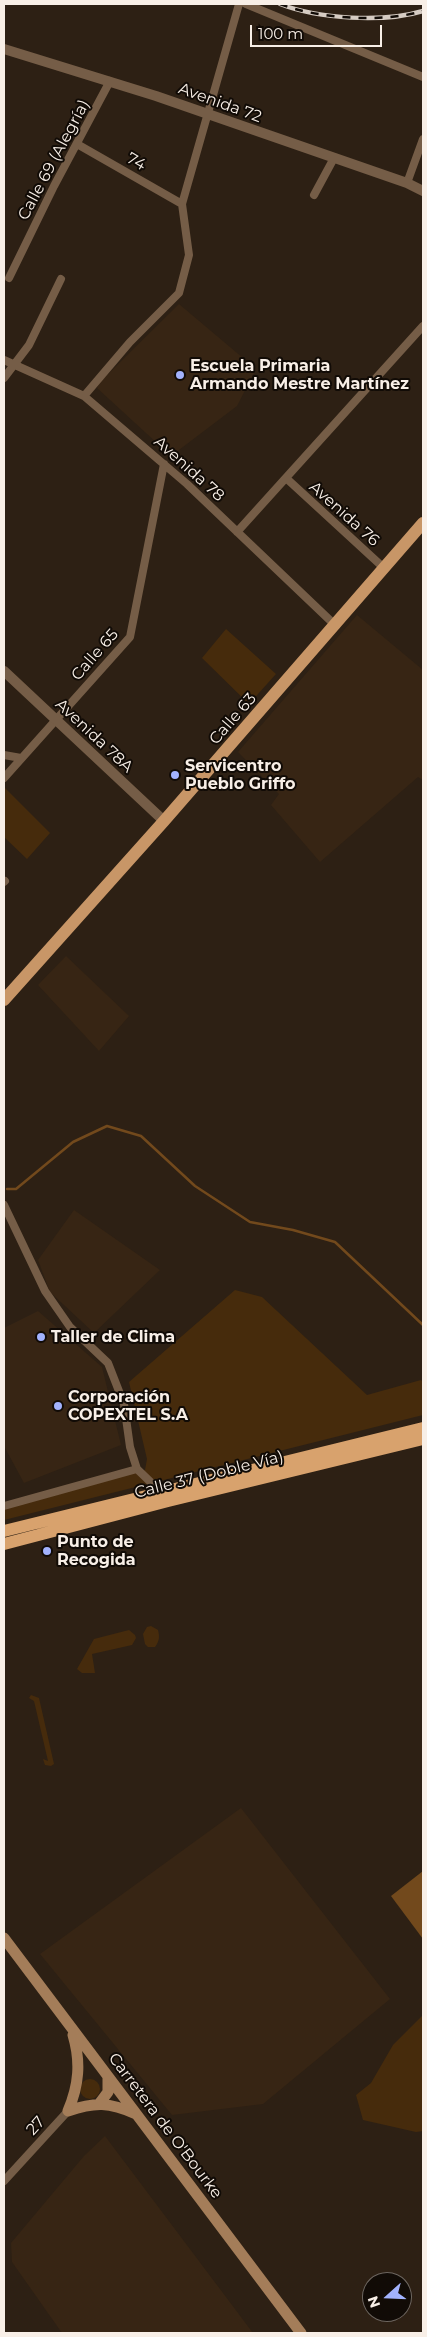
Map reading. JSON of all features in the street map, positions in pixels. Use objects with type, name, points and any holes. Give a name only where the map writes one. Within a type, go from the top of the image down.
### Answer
[{"type":"highway","name":"Calle 37 (Doble Vía)","points":[[4,1531],[423,1428]]},
{"type":"highway","name":"Calle 37 (Doble Vía)","points":[[4,1544],[168,1501],[423,1439]]},
{"type":"main road","name":"Calle 63","points":[[4,1000],[164,822],[336,626],[423,523]]},
{"type":"main road","name":"Carretera de O'Bourke","points":[[4,1938],[301,2333]]},
{"type":"main road","points":[[68,2110],[74,2098],[79,2072],[77,2050],[71,2026]]},
{"type":"main road","points":[[79,2072],[95,2068],[105,2074],[108,2092],[99,2104]]},
{"type":"main road","points":[[68,2110],[109,2104],[136,2114]]},
{"type":"street","points":[[84,396],[130,342],[179,293],[189,255],[182,204],[239,4]]},
{"type":"street","points":[[246,4],[423,77]]},
{"type":"street","name":"Avenida 72","points":[[4,49],[110,81],[406,183],[423,191]]},
{"type":"street","name":"Calle 69 (Alegría)","points":[[9,278],[110,81]]},
{"type":"street","points":[[406,183],[423,139]]},
{"type":"street","name":"74","points":[[77,144],[182,204]]},
{"type":"street","points":[[314,195],[334,158]]},
{"type":"street","points":[[4,378],[35,335],[61,279]]},
{"type":"street","points":[[238,532],[423,326]]},
{"type":"street","name":"Avenida 78","points":[[4,360],[84,396],[164,464],[336,626]]},
{"type":"street","name":"Calle 65","points":[[4,778],[130,637],[164,464]]},
{"type":"street","name":"Avenida 76","points":[[286,478],[385,569]]},
{"type":"street","name":"Avenida 78A","points":[[4,671],[164,822]]},
{"type":"street","points":[[4,755],[21,758]]},
{"type":"street","points":[[4,1205],[45,1291],[70,1327],[108,1363],[124,1404],[130,1447],[138,1469],[162,1493]]},
{"type":"street","points":[[4,1506],[138,1469]]},
{"type":"street","name":"27","points":[[4,2181],[68,2110]]},
{"type":"shaded area","name":"Escuela Primaria Armando Mestre Martínez","points":[[179,304],[256,369],[237,406],[171,456],[97,388],[100,382]]},
{"type":"shaded area","points":[[357,615],[423,670],[423,780],[418,777],[320,862],[271,805],[279,794],[238,752]]},
{"type":"shaded area","points":[[226,629],[276,674],[249,704],[202,658]]},
{"type":"shaded area","points":[[4,787],[50,833],[27,859],[4,837]]},
{"type":"shaded area","points":[[66,956],[129,1016],[99,1051],[38,985]]},
{"type":"shaded area","points":[[74,1210],[160,1270],[94,1333],[50,1292],[38,1260]]},
{"type":"shaded area","points":[[235,1290],[262,1297],[367,1395],[421,1380],[423,1382],[423,1415],[4,1520],[4,1507],[145,1470],[147,1459],[129,1382]]},
{"type":"shaded area","name":"Corporación COPEXTEL S.A","points":[[38,1311],[102,1367],[121,1445],[24,1483],[4,1446],[4,1328]]},
{"type":"shaded area","points":[[151,1626],[158,1630],[159,1633],[159,1639],[155,1647],[148,1647],[145,1644],[143,1634],[147,1627]]},
{"type":"shaded area","points":[[129,1630],[136,1638],[132,1645],[92,1654],[95,1673],[82,1673],[77,1669],[94,1639]]},
{"type":"shaded area","points":[[31,1695],[39,1698],[54,1764],[51,1766],[45,1765],[43,1759],[48,1761],[34,1701],[29,1698]]},
{"type":"shaded area","points":[[241,1808],[390,1999],[263,2104],[172,2115],[40,1954]]},
{"type":"shaded area","points":[[423,1871],[423,1939],[391,1896]]},
{"type":"shaded area","points":[[423,2015],[423,2131],[416,2132],[363,2120],[356,2095],[371,2083],[393,2045]]},
{"type":"shaded area","points":[[86,2079],[94,2079],[100,2085],[100,2093],[94,2099],[86,2099],[80,2093],[80,2085]]},
{"type":"shaded area","points":[[105,2136],[253,2333],[62,2333],[12,2262],[11,2243],[84,2156]]},
{"type":"waterway","points":[[7,1189],[16,1189],[73,1142],[107,1126],[141,1136],[195,1186],[250,1222],[293,1230],[335,1242],[423,1325]]},
{"type":"railway","points":[[280,4],[313,13],[351,18],[389,17],[423,11]]},
{"type":"place","name":"Escuela Primaria Armando Mestre Martínez","points":[[180,375]]},
{"type":"place","name":"Servicentro Pueblo Griffo","points":[[175,775]]},
{"type":"place","name":"Taller de Clima","points":[[41,1337]]},
{"type":"place","name":"Corporación COPEXTEL S.A","points":[[58,1406]]},
{"type":"place","name":"Punto de Recogida","points":[[47,1551]]}]
